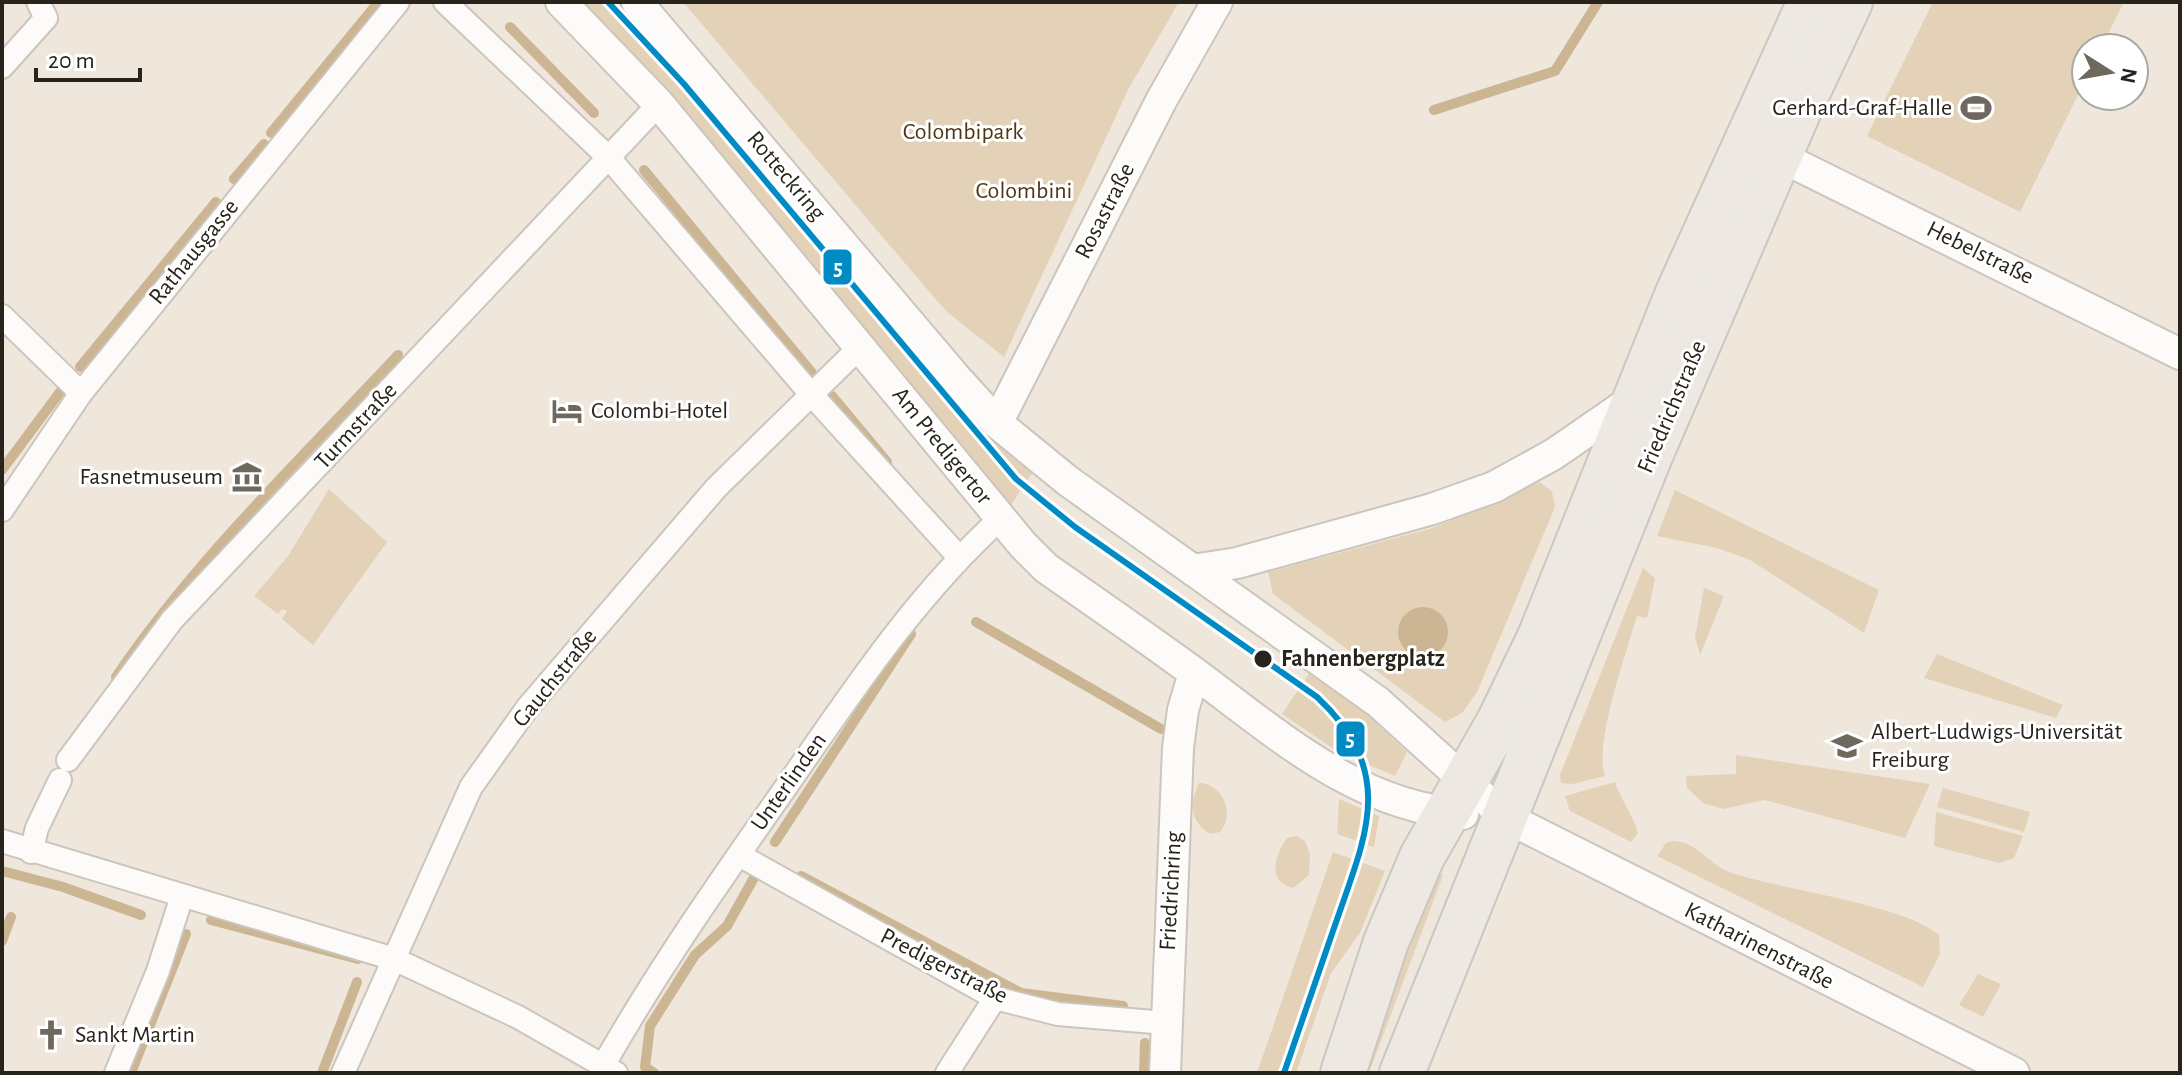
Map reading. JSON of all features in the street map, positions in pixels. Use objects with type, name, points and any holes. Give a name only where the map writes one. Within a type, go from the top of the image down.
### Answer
[{"type":"main road","name":"Friedrichstraße","points":[[1455,798],[1500,720],[1540,637],[1635,398],[1728,179],[1810,2]]},
{"type":"main road","name":"Friedrichstraße","points":[[1505,817],[1649,458],[1779,156],[1850,2]]},
{"type":"main road","points":[[1343,1073],[1386,942],[1422,857],[1455,798]]},
{"type":"main road","points":[[1402,1073],[1505,817]]},
{"type":"street","points":[[2,67],[46,18],[38,2]]},
{"type":"street","name":"Rathausgasse","points":[[2,510],[81,393],[398,2]]},
{"type":"street","points":[[445,2],[609,158],[810,393],[958,556]]},
{"type":"street","points":[[561,2],[659,104],[860,347]]},
{"type":"street","name":"Rotteckring","points":[[637,2],[997,423]]},
{"type":"street","name":"Rosastraße","points":[[997,423],[1161,101],[1217,2]]},
{"type":"street","name":"Turmstraße","points":[[31,852],[37,828],[64,770],[172,620],[659,104]]},
{"type":"street","name":"Hebelstraße","points":[[1779,156],[2180,354]]},
{"type":"street","points":[[2,316],[81,393]]},
{"type":"street","name":"Gauchstraße","points":[[343,1073],[471,787],[528,707],[705,499],[860,347]]},
{"type":"street","name":"Am Predigertor","points":[[860,347],[1023,545],[1046,568],[1194,673]]},
{"type":"street","points":[[1193,570],[1237,563],[1432,509],[1494,487],[1554,454],[1635,398]]},
{"type":"street","points":[[997,423],[1068,481],[1378,702],[1455,798]]},
{"type":"street","name":"Unterlinden","points":[[610,1069],[634,1012],[883,647],[958,556],[1001,518]]},
{"type":"street","points":[[1194,673],[1264,725],[1347,780],[1370,791],[1455,798],[1505,817]]},
{"type":"street","name":"Friedrichring","points":[[1165,1073],[1172,846],[1183,710],[1194,673]]},
{"type":"street","name":"Katharinenstraße","points":[[1505,817],[2014,1073]]},
{"type":"street","points":[[2,841],[394,959],[518,1017],[610,1069]]},
{"type":"street","name":"Predigerstraße","points":[[739,855],[995,998],[1058,1014],[1166,1023]]},
{"type":"street","points":[[116,1073],[191,899]]},
{"type":"street","points":[[947,1073],[995,998]]},
{"type":"green space","points":[[575,2],[623,2],[1035,469],[1009,508]]},
{"type":"green space","name":"Colombipark","points":[[683,2],[1179,2],[1129,88],[1004,357],[947,312]]},
{"type":"green space","name":"Gerhard-Graf-Halle","points":[[1933,2],[2124,2],[2109,32],[2070,32],[2070,111],[2020,212],[1867,136]]},
{"type":"green space","name":"Fahnenbergplatz","points":[[1540,482],[1552,492],[1555,507],[1477,692],[1462,713],[1445,722],[1273,594],[1268,572],[1433,528]]},
{"type":"green space","points":[[329,489],[387,542],[313,645],[282,619],[287,611],[282,609],[278,614],[254,596],[288,556]]},
{"type":"green space","points":[[1675,490],[1879,590],[1864,633],[1750,560],[1717,548],[1657,536]]},
{"type":"green space","points":[[1643,568],[1655,578],[1647,618],[1637,616],[1607,721],[1603,762],[1605,776],[1573,784],[1561,783],[1560,775]]},
{"type":"green space","points":[[1704,588],[1724,596],[1700,655],[1695,637]]},
{"type":"green space","points":[[1937,654],[2063,705],[2056,718],[1924,678]]},
{"type":"green space","points":[[1314,666],[1407,752],[1395,776],[1338,752],[1282,714]]},
{"type":"green space","points":[[1736,755],[1930,784],[1905,838],[1765,800],[1723,809],[1703,803],[1687,788],[1686,776],[1736,774]]},
{"type":"green space","points":[[1615,782],[1638,833],[1631,842],[1570,811],[1565,796]]},
{"type":"green space","points":[[1199,783],[1214,788],[1224,801],[1227,817],[1220,832],[1210,834],[1195,817],[1193,804]]},
{"type":"green space","points":[[1943,788],[2030,812],[2024,832],[1937,807]]},
{"type":"green space","points":[[1339,799],[1379,816],[1374,847],[1337,834]]},
{"type":"green space","points":[[1936,812],[2023,836],[2014,858],[1999,863],[1934,846]]},
{"type":"green space","points":[[1297,836],[1305,841],[1310,855],[1309,875],[1293,888],[1279,880],[1275,867],[1287,838]]},
{"type":"green space","points":[[1673,841],[1690,845],[1732,873],[1871,906],[1922,924],[1939,935],[1940,954],[1923,987],[1657,856],[1666,843]]},
{"type":"green space","points":[[1333,852],[1385,871],[1360,933],[1331,973],[1296,1073],[1257,1073]]},
{"type":"green space","points":[[1432,870],[1443,875],[1369,1073],[1360,1073]]},
{"type":"green space","points":[[1978,974],[2001,984],[1983,1017],[1959,1005]]},
{"type":"shaded area","points":[[1423,607],[1440,615],[1448,632],[1440,649],[1423,657],[1406,649],[1398,632],[1406,615]]},
{"type":"waterway","points":[[1434,110],[1555,71],[1598,2]]},
{"type":"waterway","points":[[271,133],[376,5]]},
{"type":"waterway","points":[[510,27],[594,113]]},
{"type":"waterway","points":[[234,179],[264,144]]},
{"type":"waterway","points":[[644,170],[812,373]]},
{"type":"waterway","points":[[80,367],[216,202]]},
{"type":"waterway","points":[[116,677],[215,551],[398,355]]},
{"type":"waterway","points":[[2,470],[60,392]]},
{"type":"waterway","points":[[832,396],[887,462]]},
{"type":"waterway","points":[[976,622],[1161,729]]},
{"type":"waterway","points":[[775,842],[911,634]]},
{"type":"waterway","points":[[2,871],[63,887],[141,915]]},
{"type":"waterway","points":[[654,1073],[645,1067],[650,1026],[695,955],[727,926],[755,876]]},
{"type":"waterway","points":[[801,876],[1021,993],[1123,1006]]},
{"type":"waterway","points":[[2,941],[11,917]]},
{"type":"waterway","points":[[211,920],[358,959]]},
{"type":"waterway","points":[[131,1073],[186,934]]},
{"type":"waterway","points":[[322,1073],[357,982]]},
{"type":"waterway","points":[[1144,1073],[1145,1043]]},
{"type":"transit line","name":"5","points":[[608,2],[684,84],[1016,479],[1075,527],[1317,697],[1343,725],[1359,753],[1367,780],[1368,807],[1364,835],[1284,1073]]},
{"type":"place","name":"Gerhard-Graf-Halle","points":[[1976,108]]},
{"type":"place","name":"Colombi-Hotel","points":[[567,411]]},
{"type":"place","name":"Fasnetmuseum","points":[[247,477]]},
{"type":"place","name":"Fahnenbergplatz","points":[[1263,659]]},
{"type":"place","name":"Albert-Ludwigs-Universität Freiburg","points":[[1847,746]]},
{"type":"place","name":"Sankt Martin","points":[[51,1035]]},
{"type":"park label","name":"Colombini","points":[[1024,191]]}]
